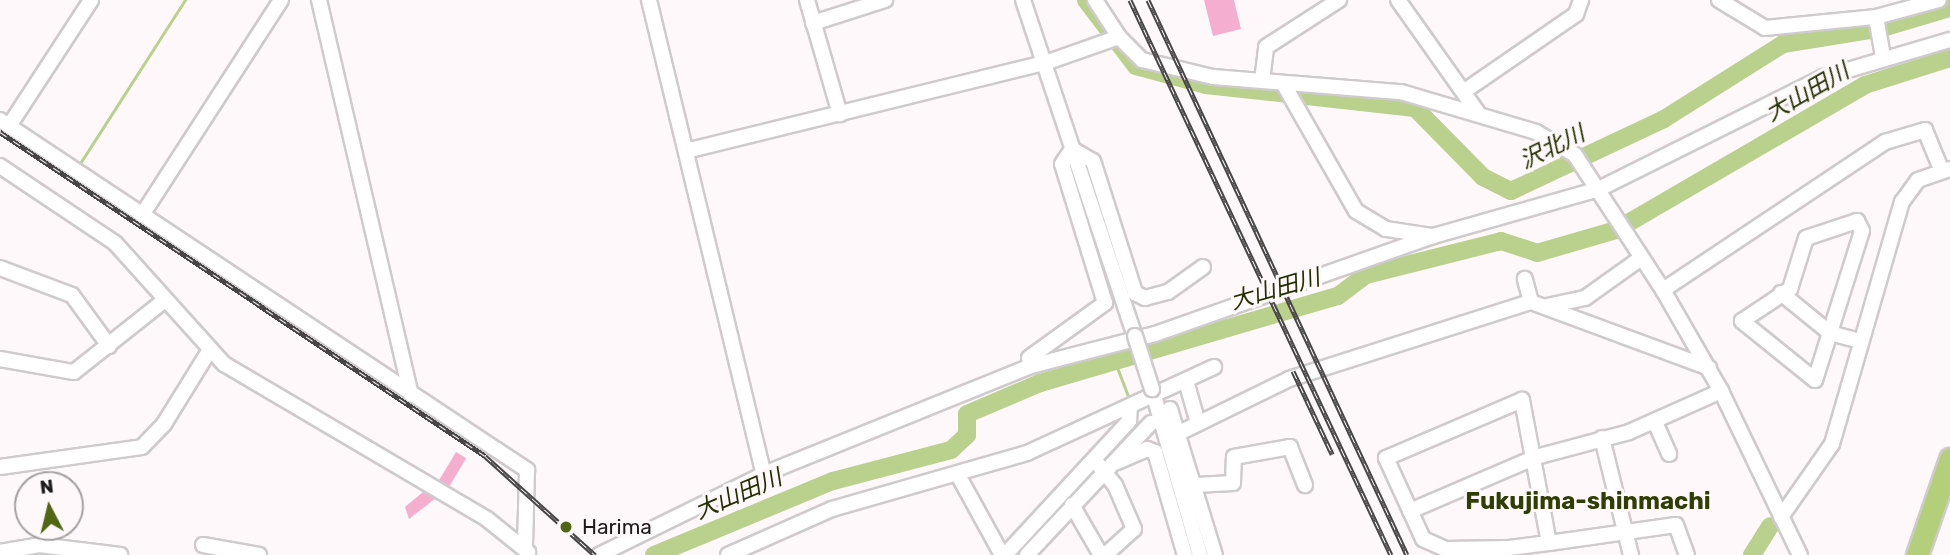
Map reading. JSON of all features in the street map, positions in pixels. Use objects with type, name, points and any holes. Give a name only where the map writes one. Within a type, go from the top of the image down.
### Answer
[{"type":"highway","points":[[1917,555],[1950,459]]},
{"type":"street","points":[[91,0],[4,123],[527,470],[528,551]]},
{"type":"street","points":[[142,215],[281,0]]},
{"type":"street","points":[[320,0],[411,394]]},
{"type":"street","points":[[649,0],[764,474]]},
{"type":"street","points":[[807,0],[840,114]]},
{"type":"street","points":[[813,23],[885,0]]},
{"type":"street","points":[[1023,0],[1153,391],[1200,555]]},
{"type":"street","points":[[1095,0],[1114,40],[1142,60],[1262,81],[1287,90],[1376,88],[1478,113],[1536,131],[1579,160],[1663,290],[1709,368],[1800,555]]},
{"type":"street","points":[[1262,81],[1266,47],[1339,0]]},
{"type":"street","points":[[1398,0],[1466,90],[1478,113]]},
{"type":"street","points":[[1466,90],[1576,14],[1581,0]]},
{"type":"street","points":[[1719,0],[1765,28],[1877,24],[1939,0]]},
{"type":"street","points":[[1877,24],[1884,55]]},
{"type":"street","points":[[685,151],[1045,63],[1114,40]]},
{"type":"street","points":[[599,555],[764,474],[1031,366],[1155,334],[1433,236],[1598,189],[1824,77],[1884,55],[1950,40]]},
{"type":"street","points":[[1287,90],[1356,211],[1386,229],[1433,236]]},
{"type":"street","points":[[1663,290],[1885,142],[1925,130],[1945,169],[1918,180],[1902,202],[1859,341],[1832,444],[1781,517]]},
{"type":"street","points":[[1072,149],[1093,161],[1135,293],[1145,298],[1168,292],[1203,267]]},
{"type":"street","points":[[1031,366],[1029,358],[1105,303],[1062,163],[1072,149]]},
{"type":"street","points":[[0,166],[115,243],[209,351],[528,551]]},
{"type":"street","points":[[1857,221],[1862,231],[1830,333],[1815,380],[1742,321],[1790,289],[1806,238],[1857,221]]},
{"type":"street","points":[[1546,306],[1585,299],[1641,258]]},
{"type":"street","points":[[0,268],[72,295],[109,346]]},
{"type":"street","points":[[1525,278],[1531,302]]},
{"type":"street","points":[[1781,293],[1830,333],[1859,341]]},
{"type":"street","points":[[0,359],[74,372],[165,299]]},
{"type":"street","points":[[1181,432],[1289,379],[1531,302],[1709,368]]},
{"type":"street","points":[[0,467],[142,447],[164,424],[209,351]]},
{"type":"street","points":[[728,555],[832,509],[958,475],[1130,407],[1153,391],[1186,381],[1214,367]]},
{"type":"street","points":[[1186,381],[1198,423]]},
{"type":"street","points":[[1410,511],[1536,457],[1655,422],[1721,391]]},
{"type":"street","points":[[1549,543],[1536,457],[1522,400],[1386,458],[1423,539],[1445,549],[1549,543],[1676,524],[1687,555]]},
{"type":"street","points":[[1027,555],[1073,505],[1102,465],[1129,421],[1130,407]]},
{"type":"street","points":[[1170,410],[1181,432],[1215,555]]},
{"type":"street","points":[[1655,422],[1669,454]]},
{"type":"street","points":[[958,475],[1004,555],[1151,424]]},
{"type":"street","points":[[1602,438],[1622,532],[1631,555]]},
{"type":"street","points":[[1196,485],[1233,483],[1234,457],[1290,447],[1305,485]]},
{"type":"street","points":[[1102,465],[1147,449],[1155,452],[1185,555]]},
{"type":"street","points":[[1073,505],[1103,555],[1134,529],[1102,465]]},
{"type":"street","points":[[0,552],[39,545],[120,555]]},
{"type":"street","points":[[203,545],[252,555]]},
{"type":"shaded area","points":[[1204,0],[1234,0],[1241,29],[1213,36]]},
{"type":"shaded area","points":[[456,452],[466,458],[447,491],[436,485]]},
{"type":"shaded area","points":[[423,492],[436,498],[409,519],[405,507]]},
{"type":"waterway","points":[[81,162],[185,0]]},
{"type":"waterway","name":"沢北川","points":[[1086,0],[1136,66],[1206,85],[1415,108],[1483,177],[1511,191],[1664,119],[1783,44],[1882,28],[1950,8]]},
{"type":"waterway","name":"大山田川","points":[[654,555],[833,481],[951,450],[967,435],[967,414],[1040,383],[1338,296],[1366,275],[1501,241],[1537,253],[1616,230],[1865,85],[1950,58]]},
{"type":"waterway","points":[[1115,361],[1129,397]]},
{"type":"waterway","points":[[1015,555],[1094,470]]},
{"type":"waterway","points":[[1752,555],[1770,526]]},
{"type":"railway","points":[[1130,0],[1391,555]]},
{"type":"railway","points":[[1148,0],[1407,555]]},
{"type":"railway","points":[[0,132],[485,456],[595,555]]},
{"type":"railway","points":[[1293,371],[1332,454]]},
{"type":"place","name":"Harima","points":[[566,527]]},
{"type":"district","name":"Fukujima-shinmachi","points":[[1588,502]]}]
